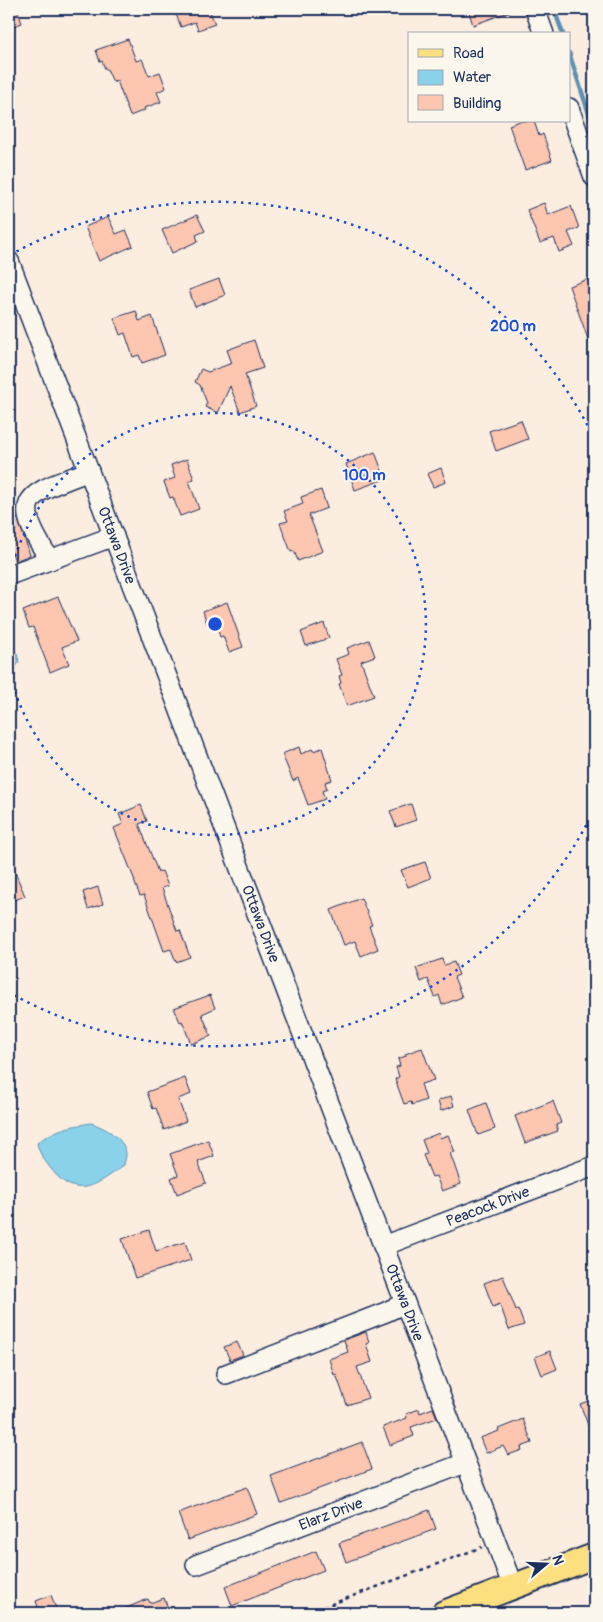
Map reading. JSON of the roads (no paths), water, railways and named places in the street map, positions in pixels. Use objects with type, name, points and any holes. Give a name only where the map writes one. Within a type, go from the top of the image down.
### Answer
[{"type":"main road","points":[[444,1613],[594,1556]]},
{"type":"street","points":[[535,9],[543,32]]},
{"type":"street","points":[[570,111],[594,177]]},
{"type":"street","name":"Ottawa Drive","points":[[9,261],[513,1587]]},
{"type":"street","points":[[50,560],[30,526],[27,511],[30,500],[38,491],[89,471]]},
{"type":"street","points":[[9,574],[114,536]]},
{"type":"street","name":"Peacock Drive","points":[[383,1246],[594,1166]]},
{"type":"street","points":[[226,1374],[405,1303]]},
{"type":"street","name":"Elarz Drive","points":[[196,1565],[465,1463]]},
{"type":"water","points":[[9,646],[10,649],[17,653],[19,662],[16,667],[9,667]]},
{"type":"water","points":[[91,1123],[107,1130],[122,1143],[126,1154],[124,1165],[96,1184],[87,1187],[70,1185],[61,1180],[49,1167],[37,1143],[63,1129]]},
{"type":"waterway","points":[[554,9],[562,32]]},
{"type":"waterway","points":[[570,56],[594,129]]}]
